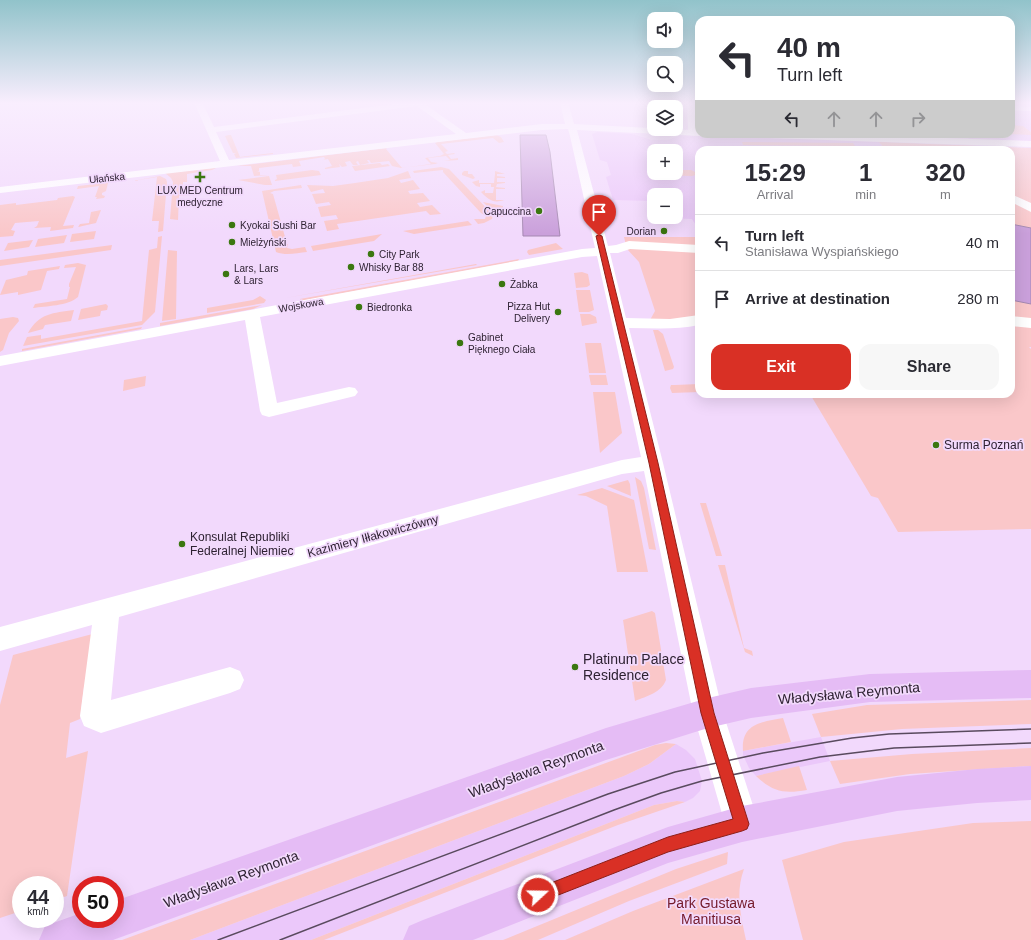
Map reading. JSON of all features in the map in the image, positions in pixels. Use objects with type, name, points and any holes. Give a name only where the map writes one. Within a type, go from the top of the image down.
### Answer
[{"type":"main road","name":"Władysława Reymonta","points":[[59,940],[606,744],[708,713],[751,703],[838,691],[877,688],[1031,684]]},
{"type":"main road","points":[[423,940],[668,845],[742,824],[897,794],[977,786],[1031,783]]},
{"type":"street","points":[[219,146],[226,164]]},
{"type":"street","name":"Ułańska","points":[[0,190],[380,146]]},
{"type":"street","points":[[577,146],[621,323],[708,713],[742,824]]},
{"type":"street","points":[[1015,199],[1031,208]]},
{"type":"street","points":[[1015,209],[1031,213]]},
{"type":"street","name":"Wojskowa","points":[[0,361],[582,253],[618,249],[629,245],[695,249]]},
{"type":"street","points":[[252,314],[269,411],[349,392]]},
{"type":"street","points":[[621,323],[660,325],[695,321]]},
{"type":"street","points":[[1015,321],[1031,323]]},
{"type":"street","name":"Kazimiery Iłłakowiczówny","points":[[0,639],[622,467],[653,463]]},
{"type":"street","points":[[108,609],[95,716],[101,718],[230,680]]},
{"type":"shaded area","points":[[596,146],[647,146],[647,180],[683,180],[683,146],[882,146],[695,146],[695,224],[692,219],[683,219],[683,188],[647,188],[647,201],[613,200],[606,177],[611,175],[607,162],[600,160]]},
{"type":"shaded area","points":[[821,737],[830,761],[756,776],[749,768],[743,755],[743,751]]},
{"type":"shaded area","points":[[676,744],[686,750],[695,759],[702,781],[700,791],[693,798],[685,802],[677,801],[654,805],[311,940],[190,940],[624,776],[649,764]]},
{"type":"green space","points":[[230,146],[235,146],[240,157],[273,154],[236,158],[234,154],[236,153],[233,153]]},
{"type":"green space","points":[[437,146],[443,146],[448,151],[445,152],[447,154],[454,153],[455,154],[448,155],[451,159],[458,158],[458,160],[444,161],[450,160],[446,156],[428,158],[431,162],[438,163],[435,164],[408,167],[431,164],[425,158],[444,154]]},
{"type":"green space","name":"Surma Poznań","points":[[882,146],[980,146],[882,146]]},
{"type":"green space","name":"Surma Poznań","points":[[1015,147],[1031,148],[1031,347],[1029,347],[1031,349],[1031,529],[898,532],[878,498],[871,496],[812,398],[1015,398]]},
{"type":"green space","points":[[387,148],[386,149],[402,168],[392,166],[389,161],[371,163],[367,160],[369,163],[360,165],[358,161],[356,162],[358,165],[353,165],[350,161],[345,162],[347,166],[342,167],[339,164],[340,167],[325,169],[332,166],[328,159],[323,160],[325,159],[324,157],[299,161],[301,166],[293,167],[292,164],[259,168],[259,171],[257,171],[260,172],[260,175],[269,175],[254,176],[251,166],[237,166]]},
{"type":"green space","points":[[380,163],[382,165],[388,164],[390,166],[355,171],[352,166]]},
{"type":"green space","points":[[441,167],[449,169],[493,215],[492,219],[478,224],[474,219],[485,219],[486,216],[481,213],[443,172],[443,170],[414,173],[413,171]]},
{"type":"green space","points":[[216,168],[187,174],[187,182],[183,182],[183,187],[189,186],[189,195],[179,196],[178,220],[170,219],[173,182],[165,173]]},
{"type":"green space","points":[[312,170],[319,171],[321,175],[275,181],[277,179],[276,175]]},
{"type":"green space","points":[[683,170],[691,170],[695,172],[695,175],[683,176]]},
{"type":"green space","points":[[408,171],[411,178],[399,180],[401,183],[413,180],[420,189],[408,191],[410,194],[423,193],[430,201],[417,203],[420,207],[432,205],[441,214],[430,215],[426,211],[337,224],[339,229],[327,231],[324,221],[338,219],[336,215],[321,217],[318,207],[331,205],[329,202],[316,204],[312,194],[325,193],[323,189],[311,192],[307,185],[333,186],[355,183],[388,178]]},
{"type":"green space","points":[[464,171],[468,171],[468,174],[472,174],[475,178],[473,179],[462,175]]},
{"type":"green space","points":[[495,171],[505,174],[497,174],[497,176],[505,177],[497,178],[497,182],[505,182],[497,184],[496,187],[505,188],[496,189],[496,200],[504,200],[500,201],[491,200],[481,192],[485,190],[485,193],[493,193],[494,187],[491,187],[491,184],[480,184],[480,187],[476,186],[472,182],[479,180],[479,183],[494,183]]},
{"type":"green space","points":[[160,176],[166,179],[167,182],[163,231],[158,232],[159,221],[152,221],[157,177],[132,181]]},
{"type":"green space","points":[[269,176],[272,185],[238,180]]},
{"type":"green space","points":[[108,183],[106,191],[102,193],[102,195],[105,196],[104,198],[96,199],[97,197],[95,197],[99,186],[77,189],[78,186]]},
{"type":"green space","points":[[301,185],[302,188],[274,191],[270,193],[273,194],[288,244],[287,248],[292,249],[305,247],[307,252],[288,254],[276,252],[262,191]]},
{"type":"green space","points":[[75,197],[63,226],[74,225],[73,228],[50,231],[51,227],[34,228],[37,226],[39,221],[15,223],[11,230],[15,231],[13,236],[0,237],[0,205],[16,203],[16,205],[57,200],[58,198]]},
{"type":"green space","points":[[483,202],[503,206],[503,217],[496,215]]},
{"type":"green space","points":[[101,210],[96,223],[78,227],[80,224],[89,223],[91,212]]},
{"type":"green space","points":[[468,221],[472,225],[414,234],[403,231]]},
{"type":"green space","points":[[96,231],[94,239],[70,242],[72,234]]},
{"type":"green space","points":[[382,234],[374,241],[313,251],[311,246]]},
{"type":"green space","points":[[67,235],[64,243],[35,247],[38,239]]},
{"type":"green space","points":[[162,236],[155,312],[142,325],[23,346],[27,337],[41,335],[41,339],[142,321],[149,250],[157,248],[158,237]]},
{"type":"green space","points":[[624,237],[695,237],[695,322],[650,320],[655,311],[639,262],[627,249]]},
{"type":"green space","points":[[33,240],[29,247],[4,251],[8,243]]},
{"type":"green space","points":[[556,243],[563,249],[529,255],[527,252],[528,250]]},
{"type":"green space","points":[[112,245],[111,250],[0,266],[0,260]]},
{"type":"green space","points":[[168,250],[177,251],[176,319],[162,321]]},
{"type":"green space","points":[[519,259],[518,261],[300,301],[300,299]]},
{"type":"green space","points":[[78,263],[86,265],[78,297],[63,304],[33,308],[35,304],[67,299],[70,287],[69,284],[76,267],[64,268],[65,265]]},
{"type":"green space","points":[[476,264],[477,265],[285,298]]},
{"type":"green space","points":[[60,266],[59,269],[47,271],[41,290],[18,295],[18,292],[0,295],[6,280],[27,275],[28,271]]},
{"type":"green space","points":[[582,272],[588,274],[590,285],[587,287],[576,288],[574,273]]},
{"type":"green space","points":[[576,290],[590,290],[594,310],[589,312],[579,312]]},
{"type":"green space","points":[[260,296],[266,300],[264,303],[207,313],[207,308],[253,300]]},
{"type":"green space","points":[[106,304],[108,306],[107,310],[101,311],[100,316],[78,320],[81,309]]},
{"type":"green space","points":[[262,305],[253,309],[160,326],[160,323]]},
{"type":"green space","points":[[74,310],[71,321],[45,325],[43,329],[28,333],[37,321],[47,315]]},
{"type":"green space","points":[[580,314],[590,314],[596,317],[597,323],[582,326]]},
{"type":"green space","points":[[13,317],[18,318],[19,321],[9,333],[3,350],[0,352],[0,319]]},
{"type":"green space","points":[[142,327],[141,329],[22,351],[22,349]]},
{"type":"green space","points":[[653,330],[658,330],[663,334],[674,367],[673,369],[665,371]]},
{"type":"green space","points":[[585,343],[601,343],[606,373],[589,373]]},
{"type":"green space","points":[[589,375],[606,375],[608,385],[591,385]]},
{"type":"green space","points":[[146,376],[145,386],[123,391],[124,380]]},
{"type":"green space","points":[[695,384],[695,392],[672,393],[670,388],[671,385]]},
{"type":"green space","points":[[593,392],[615,392],[622,433],[600,453]]},
{"type":"green space","points":[[635,477],[641,481],[644,488],[656,550],[649,549]]},
{"type":"green space","points":[[628,480],[630,484],[631,496],[607,486]]},
{"type":"green space","points":[[602,488],[634,500],[648,572],[617,572],[607,506],[586,496],[577,495]]},
{"type":"green space","points":[[700,503],[706,503],[722,556],[716,556]]},
{"type":"green space","points":[[718,565],[725,565],[744,648],[752,651],[753,656],[745,652]]},
{"type":"green space","points":[[652,611],[655,613],[666,680],[657,691],[649,696],[635,701],[623,620]]},
{"type":"green space","points":[[100,632],[94,684],[84,687],[80,719],[70,723],[66,758],[88,751],[67,896],[64,897],[64,876],[12,876],[12,914],[0,918],[0,705],[13,655]]},
{"type":"green space","points":[[1031,700],[1031,724],[902,729],[821,737],[812,714],[867,705]]},
{"type":"green space","points":[[783,718],[791,742],[743,751],[745,735],[749,730],[760,723]]},
{"type":"green space","points":[[666,743],[676,744],[649,764],[624,776],[190,940],[122,940],[655,745]]},
{"type":"green space","points":[[1031,748],[1031,766],[910,774],[840,784],[830,761],[912,754]]},
{"type":"green space","points":[[799,766],[807,790],[785,792],[774,789],[756,776]]},
{"type":"green space","points":[[677,801],[685,802],[618,825],[324,940],[311,940],[654,805]]},
{"type":"green space","points":[[1031,821],[1031,940],[803,940],[782,860],[844,842],[973,823]]},
{"type":"green space","points":[[728,852],[727,864],[629,901],[538,940],[503,940],[676,869]]},
{"type":"green space","name":"Park Gustawa Manitiusa","points":[[744,869],[741,878],[739,896],[746,940],[565,940],[633,911]]},
{"type":"building","points":[[520,146],[549,146],[560,236],[523,236]]},
{"type":"building","points":[[1015,225],[1031,228],[1031,304],[1015,301]]},
{"type":"tram line","points":[[218,940],[608,794],[675,772],[763,753],[852,738],[889,734],[1031,729]]},
{"type":"tram line","points":[[280,940],[614,810],[661,793],[702,781],[820,757],[894,748],[1031,743]]},
{"type":"place","name":"LUX MED Centrum medyczne","points":[[200,177]]},
{"type":"place","name":"Capuccina","points":[[539,211]]},
{"type":"place","name":"Kyokai Sushi Bar","points":[[232,225]]},
{"type":"place","name":"Dorian","points":[[664,231]]},
{"type":"place","name":"Mielżyński","points":[[232,242]]},
{"type":"place","name":"City Park","points":[[371,254]]},
{"type":"place","name":"Whisky Bar 88","points":[[351,267]]},
{"type":"place","name":"Lars, Lars & Lars","points":[[226,274]]},
{"type":"place","name":"Żabka","points":[[502,284]]},
{"type":"place","name":"Biedronka","points":[[359,307]]},
{"type":"place","name":"Pizza Hut Delivery","points":[[558,312]]},
{"type":"place","name":"Gabinet Pięknego Ciała","points":[[460,343]]},
{"type":"place","name":"Surma Poznań","points":[[936,445]]},
{"type":"place","name":"Konsulat Republiki Federalnej Niemiec","points":[[182,544]]},
{"type":"place","name":"Platinum Palace Residence","points":[[575,667]]},
{"type":"route","points":[[538,895],[668,845],[742,824],[708,713],[653,463],[621,323],[599,236]]}]
